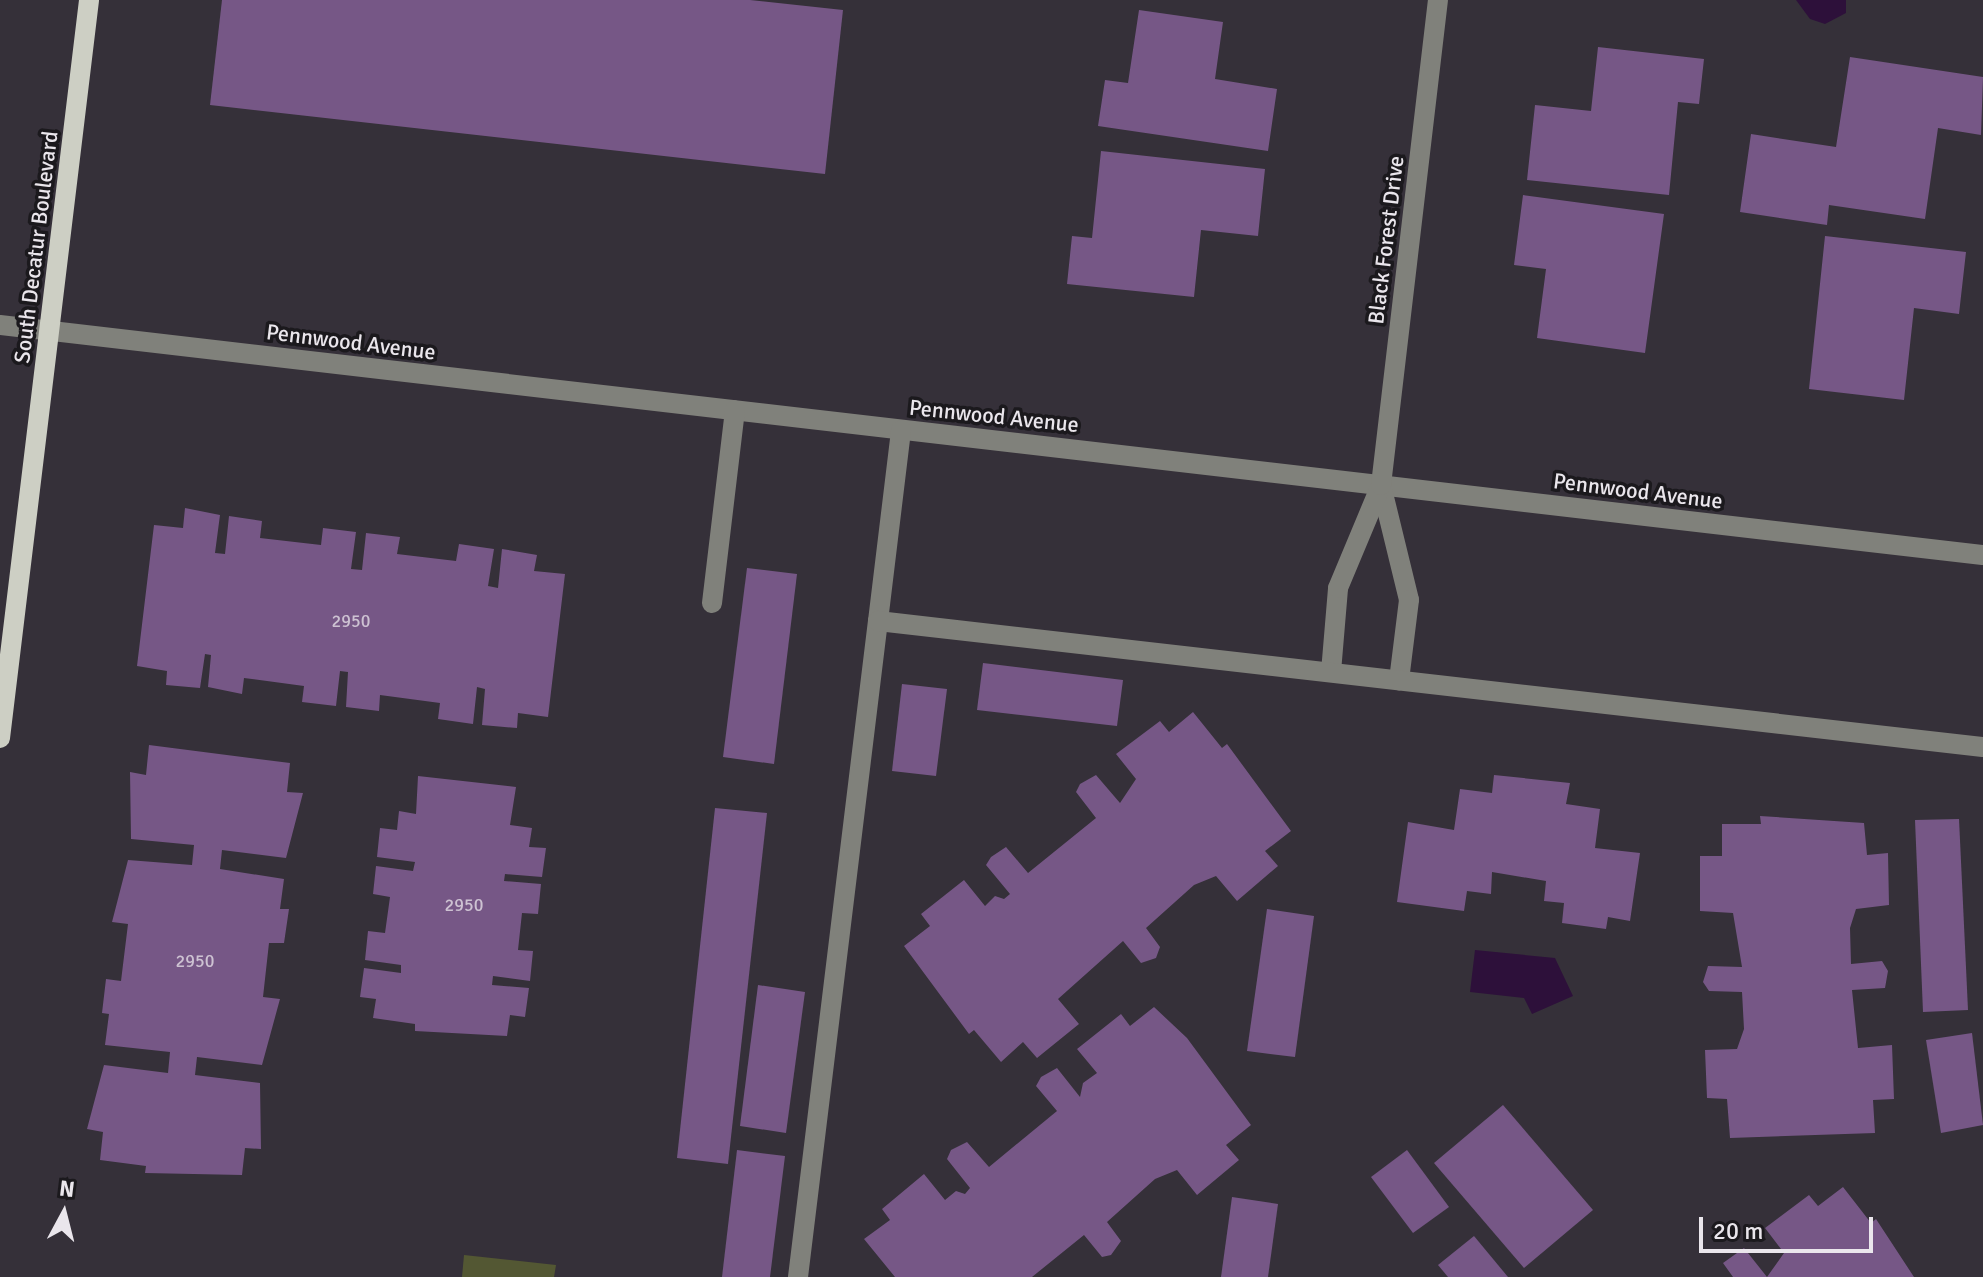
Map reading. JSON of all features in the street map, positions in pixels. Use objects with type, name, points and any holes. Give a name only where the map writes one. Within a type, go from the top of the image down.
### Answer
[{"type":"main road","name":"South Decatur Boulevard","points":[[0,738],[89,0]]},
{"type":"street","name":"Black Forest Drive","points":[[1381,485],[1438,0]]},
{"type":"street","name":"Pennwood Avenue","points":[[0,325],[1983,555]]},
{"type":"street","points":[[712,603],[735,410]]},
{"type":"street","points":[[798,1277],[901,430]]},
{"type":"street","points":[[1331,672],[1338,588],[1381,485]]},
{"type":"street","points":[[1381,485],[1409,600],[1399,680]]},
{"type":"street","points":[[878,621],[1983,747]]},
{"type":"green space","points":[[464,1255],[556,1265],[554,1277],[462,1277]]},
{"type":"shaded area","points":[[1796,0],[1846,0],[1846,13],[1825,24],[1810,19]]},
{"type":"shaded area","points":[[1475,950],[1555,958],[1573,996],[1532,1014],[1524,998],[1470,992]]},
{"type":"building","points":[[222,0],[750,0],[843,10],[825,174],[210,105]]},
{"type":"building","points":[[1139,10],[1223,22],[1215,79],[1277,89],[1268,151],[1098,126],[1105,80],[1128,83]]},
{"type":"building","points":[[1598,47],[1704,59],[1699,104],[1678,102],[1669,195],[1527,180],[1535,105],[1591,111]]},
{"type":"building","points":[[1850,57],[1983,77],[1981,135],[1938,128],[1925,219],[1829,205],[1827,225],[1740,212],[1751,134],[1836,147]]},
{"type":"building","points":[[1101,151],[1265,169],[1258,236],[1201,230],[1194,297],[1067,284],[1072,236],[1092,238]]},
{"type":"building","points":[[1523,195],[1664,214],[1645,353],[1537,338],[1546,269],[1514,265]]},
{"type":"building","points":[[1825,236],[1966,252],[1959,314],[1914,308],[1904,400],[1809,389]]},
{"type":"building","points":[[185,508],[220,515],[215,553],[225,554],[229,516],[262,521],[260,538],[321,545],[323,528],[356,532],[351,569],[362,570],[366,533],[400,537],[397,554],[456,561],[459,544],[494,549],[488,586],[498,588],[502,549],[537,555],[534,571],[565,574],[548,717],[518,713],[517,728],[482,725],[485,689],[477,687],[473,724],[438,719],[440,703],[380,695],[379,711],[346,707],[348,672],[340,671],[336,706],[302,702],[304,686],[244,678],[242,694],[208,687],[211,655],[205,654],[200,688],[166,685],[167,671],[137,666],[154,525],[183,528]]},
{"type":"building","points":[[747,568],[797,574],[774,764],[723,757]]},
{"type":"building","points":[[983,663],[1123,680],[1117,726],[977,710]]},
{"type":"building","points":[[902,684],[947,689],[936,776],[892,771]]},
{"type":"building","points":[[1193,712],[1222,748],[1227,744],[1291,831],[1265,851],[1278,866],[1237,901],[1216,876],[1194,885],[1146,928],[1160,947],[1156,958],[1141,963],[1123,941],[1058,999],[1079,1024],[1037,1058],[1023,1042],[1001,1062],[974,1030],[969,1034],[904,946],[930,926],[921,914],[964,880],[985,906],[995,896],[1004,899],[1010,894],[986,865],[991,857],[1006,847],[1028,873],[1096,818],[1076,792],[1080,784],[1096,775],[1120,803],[1136,779],[1116,754],[1160,721],[1169,732]]},
{"type":"building","points":[[149,745],[290,763],[287,792],[303,793],[286,858],[222,850],[220,869],[284,879],[280,909],[289,909],[284,943],[269,943],[263,997],[280,999],[262,1065],[197,1057],[195,1075],[260,1083],[261,1149],[245,1148],[242,1175],[145,1173],[146,1166],[100,1160],[103,1132],[87,1129],[104,1065],[168,1073],[170,1052],[105,1045],[109,1014],[102,1013],[106,979],[121,981],[128,924],[112,922],[128,860],[192,865],[194,845],[131,839],[130,772],[146,775]]},
{"type":"building","points":[[1494,775],[1570,783],[1566,804],[1600,809],[1595,848],[1640,853],[1630,921],[1608,917],[1606,929],[1562,923],[1564,903],[1544,901],[1546,881],[1492,872],[1491,894],[1467,891],[1464,911],[1397,902],[1408,822],[1454,830],[1460,789],[1492,793]]},
{"type":"building","points":[[418,776],[516,787],[510,825],[532,828],[529,847],[546,848],[542,877],[505,874],[504,881],[541,884],[538,914],[522,913],[518,950],[533,951],[530,981],[493,976],[492,985],[529,988],[525,1017],[510,1015],[507,1036],[415,1031],[415,1024],[373,1018],[376,999],[360,997],[364,968],[401,973],[401,965],[365,960],[368,931],[385,933],[390,897],[373,894],[376,866],[413,871],[415,862],[377,857],[380,828],[397,830],[399,811],[416,814]]},
{"type":"building","points":[[715,808],[767,813],[728,1164],[677,1158]]},
{"type":"building","points":[[1760,816],[1864,823],[1867,855],[1888,853],[1889,905],[1856,909],[1850,928],[1851,964],[1882,961],[1888,971],[1885,988],[1852,990],[1858,1048],[1892,1045],[1894,1099],[1873,1100],[1875,1133],[1730,1138],[1727,1099],[1707,1098],[1705,1050],[1737,1049],[1744,1029],[1742,992],[1709,991],[1703,982],[1708,966],[1742,967],[1733,913],[1700,911],[1700,856],[1722,856],[1722,824],[1761,824]]},
{"type":"building","points":[[1959,819],[1968,1010],[1923,1012],[1915,820]]},
{"type":"building","points":[[1267,909],[1314,916],[1295,1057],[1247,1051]]},
{"type":"building","points":[[758,985],[805,992],[786,1133],[740,1126]]},
{"type":"building","points":[[1154,1007],[1187,1038],[1251,1125],[1226,1145],[1239,1160],[1197,1195],[1177,1170],[1155,1179],[1107,1222],[1121,1241],[1111,1255],[1102,1257],[1084,1235],[1032,1277],[895,1277],[864,1239],[890,1220],[882,1209],[924,1174],[945,1200],[956,1191],[965,1194],[970,1188],[947,1159],[951,1150],[967,1142],[989,1167],[1057,1111],[1036,1086],[1041,1077],[1057,1068],[1080,1097],[1083,1083],[1097,1073],[1077,1049],[1121,1014],[1130,1026]]},
{"type":"building","points":[[1972,1033],[1983,1125],[1941,1133],[1926,1040]]},
{"type":"building","points":[[1503,1105],[1593,1210],[1524,1268],[1434,1163]]},
{"type":"building","points":[[737,1150],[785,1156],[770,1277],[722,1277]]},
{"type":"building","points":[[1407,1150],[1449,1207],[1413,1233],[1371,1177]]},
{"type":"building","points":[[1843,1187],[1871,1223],[1876,1219],[1914,1277],[1767,1277],[1784,1253],[1765,1228],[1809,1195],[1818,1206]]},
{"type":"building","points":[[1232,1197],[1278,1204],[1268,1277],[1221,1277]]},
{"type":"building","points":[[1474,1236],[1508,1277],[1448,1277],[1438,1265]]},
{"type":"building","points":[[1744,1248],[1767,1277],[1733,1277],[1723,1263]]}]
